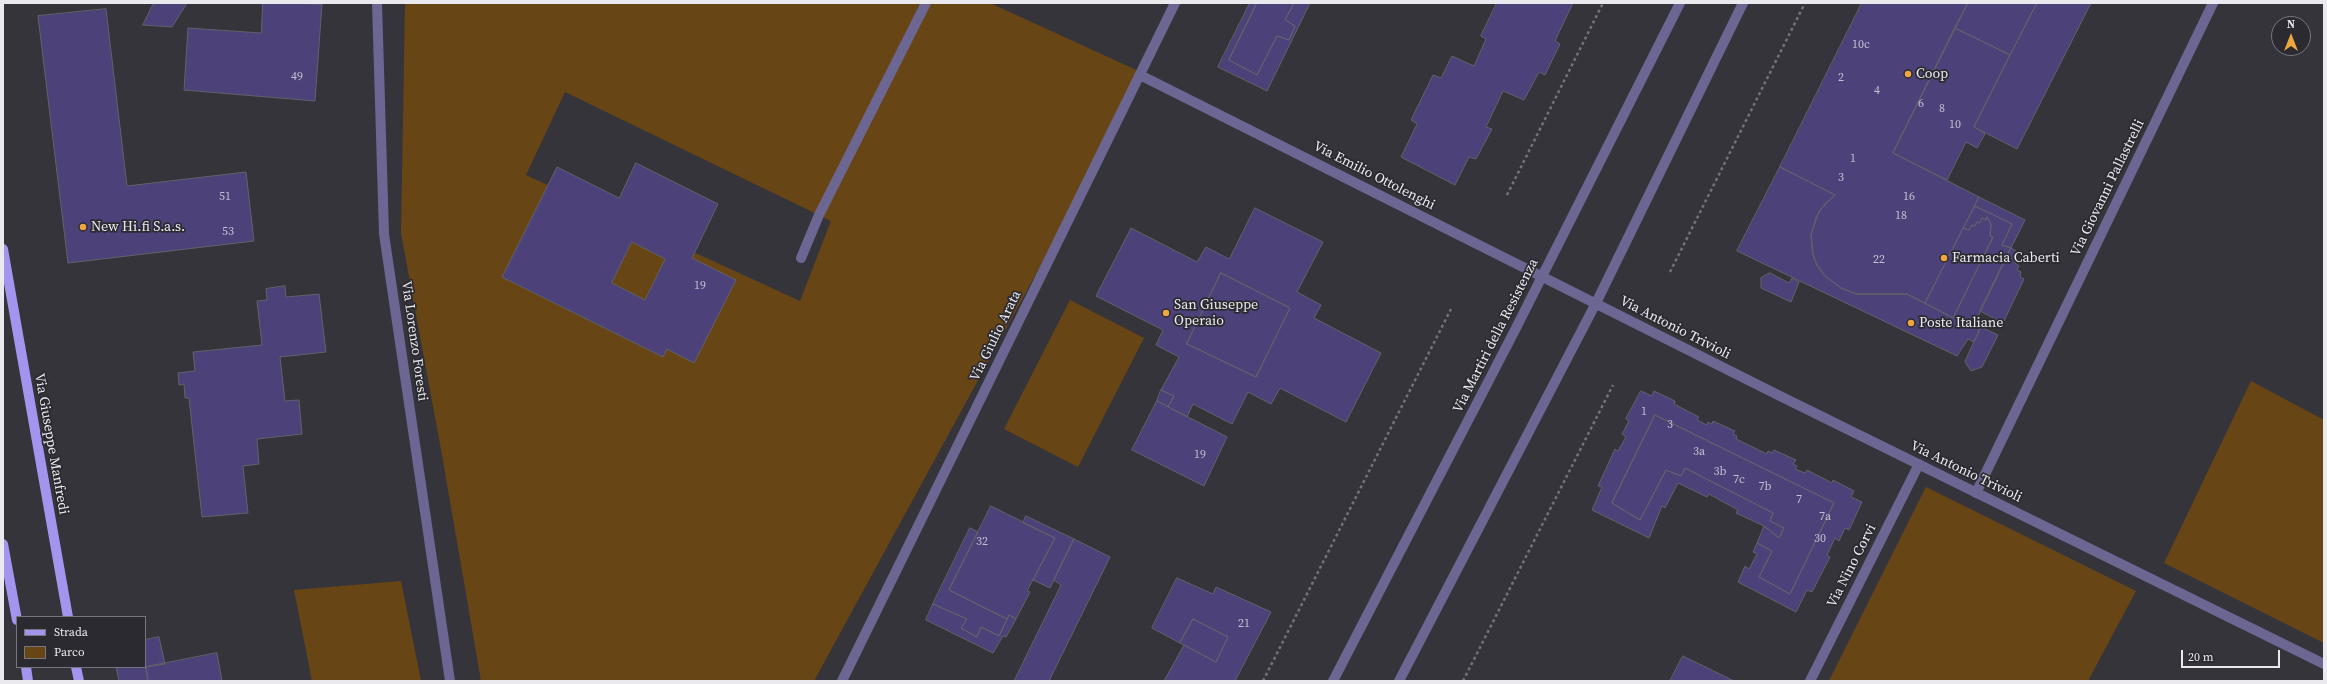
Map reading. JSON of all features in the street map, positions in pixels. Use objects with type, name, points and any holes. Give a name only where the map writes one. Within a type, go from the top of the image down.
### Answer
[{"type":"main road","name":"Via Giuseppe Manfredi","points":[[3,249],[5,277],[68,616]]},
{"type":"main road","points":[[3,544],[16,616]]},
{"type":"main road","points":[[26,668],[28,681]]},
{"type":"main road","points":[[76,668],[79,681]]},
{"type":"street","name":"Via Lorenzo Foresti","points":[[377,3],[384,234],[450,681]]},
{"type":"street","points":[[801,258],[819,215],[926,3]]},
{"type":"street","name":"Via Giulio Arata","points":[[842,681],[1175,3]]},
{"type":"street","name":"Via Martiri della Resistenza","points":[[1333,681],[1542,276],[1680,3]]},
{"type":"street","points":[[1399,681],[1596,304],[1743,3]]},
{"type":"street","name":"Via Giovanni Pallastrelli","points":[[1976,493],[2214,3]]},
{"type":"street","name":"Via Emilio Ottolenghi","points":[[1140,75],[1596,304]]},
{"type":"street","name":"Via Antonio Trivioli","points":[[1596,304],[2324,664]]},
{"type":"street","name":"Via Nino Corvi","points":[[1810,681],[1919,464]]},
{"type":"path","points":[[1507,195],[1603,3]]},
{"type":"path","points":[[1670,272],[1805,3]]},
{"type":"path","points":[[1263,681],[1451,309]]},
{"type":"path","points":[[1463,681],[1613,385]]},
{"type":"green space","points":[[405,3],[990,3],[1145,74],[814,681],[481,681],[442,455],[401,233]],"holes":[[[565,92],[831,221],[800,301],[526,175]]]},
{"type":"green space","points":[[1070,300],[1144,338],[1078,467],[1004,429]]},
{"type":"green space","points":[[2251,381],[2324,420],[2324,643],[2164,563]]},
{"type":"green space","points":[[1926,487],[2136,591],[2088,681],[1829,681]]},
{"type":"green space","points":[[401,581],[421,681],[312,681],[294,590]]},
{"type":"building","points":[[154,3],[187,3],[172,27],[143,25]]},
{"type":"building","points":[[263,3],[322,4],[315,101],[184,90],[188,28],[261,33]]},
{"type":"building","points":[[1250,3],[1257,3],[1229,60],[1257,75],[1277,36],[1289,40],[1295,26],[1285,20],[1294,3],[1310,3],[1267,91],[1218,67]]},
{"type":"building","points":[[1257,3],[1294,3],[1285,20],[1295,26],[1289,40],[1277,36],[1257,75],[1229,60]]},
{"type":"building","points":[[1497,3],[1573,3],[1555,41],[1560,44],[1545,75],[1539,72],[1524,100],[1503,91],[1486,127],[1492,129],[1476,159],[1469,157],[1455,185],[1401,157],[1417,124],[1411,120],[1433,75],[1441,78],[1452,56],[1474,66],[1486,39],[1481,36]]},
{"type":"building","points":[[1862,3],[1968,3],[1893,153],[1979,197],[1925,303],[1907,294],[1856,294],[1841,288],[1825,276],[1814,259],[1811,235],[1819,211],[1835,195],[1780,167]]},
{"type":"building","points":[[1968,3],[2037,3],[2010,55],[1955,28]]},
{"type":"building","points":[[2037,3],[2091,3],[2017,149],[1974,127]]},
{"type":"building","points":[[106,9],[127,186],[246,172],[254,241],[68,263],[38,16]]},
{"type":"building","points":[[1955,28],[2010,55],[1974,127],[1985,134],[1977,148],[1966,142],[1947,180],[1893,153]]},
{"type":"building","points":[[636,163],[718,204],[692,258],[736,280],[694,363],[667,349],[663,357],[502,277],[557,167],[619,198]],"holes":[[[632,242],[665,259],[645,300],[612,283]]]},
{"type":"building","points":[[1780,167],[1835,195],[1824,205],[1816,217],[1811,235],[1812,252],[1817,266],[1825,276],[1841,288],[1856,294],[1907,294],[1953,318],[1993,237],[1990,236],[1991,224],[1987,217],[1986,220],[1982,218],[1980,223],[1977,222],[1975,226],[1972,225],[1969,230],[1963,228],[1975,206],[2012,224],[2002,245],[2011,248],[1975,323],[1981,327],[1974,342],[1968,339],[1957,356],[1737,251]]},
{"type":"building","points":[[1979,197],[2025,220],[2011,248],[2002,245],[2012,224],[1975,206]]},
{"type":"building","name":"San Giuseppe Operaio","points":[[1255,208],[1323,242],[1297,292],[1321,305],[1314,318],[1381,353],[1346,422],[1280,388],[1271,404],[1248,392],[1232,424],[1193,404],[1187,417],[1168,407],[1174,396],[1161,390],[1179,357],[1156,345],[1163,330],[1096,296],[1131,228],[1197,262],[1206,247],[1229,259]],"holes":[[[1221,273],[1290,308],[1256,377],[1187,344]]]},
{"type":"building","points":[[1987,217],[1991,224],[1990,236],[1993,237],[1953,318],[1925,303],[1963,228],[1969,230],[1972,225],[1975,226],[1977,222],[1980,223],[1982,218],[1986,220]]},
{"type":"building","points":[[2011,248],[2016,251],[2013,257],[2017,258],[2015,263],[2019,266],[2017,270],[2021,272],[2020,277],[2024,279],[2003,323],[1980,311]]},
{"type":"building","points":[[1221,273],[1290,308],[1256,377],[1187,344]]},
{"type":"building","points":[[1770,273],[1789,283],[1792,278],[1799,282],[1791,302],[1761,288],[1761,278]]},
{"type":"building","points":[[285,286],[286,297],[319,294],[326,352],[280,357],[285,401],[299,400],[302,434],[257,439],[259,464],[243,466],[248,513],[202,517],[189,398],[185,398],[184,384],[179,385],[178,373],[195,371],[193,352],[262,345],[257,301],[267,300],[266,289]]},
{"type":"building","points":[[1981,327],[1998,335],[1982,367],[1971,371],[1965,362]]},
{"type":"building","points":[[1161,390],[1174,396],[1168,407],[1157,401]]},
{"type":"building","points":[[1641,391],[1652,396],[1654,391],[1675,401],[1674,404],[1699,417],[1697,420],[1707,425],[1708,422],[1712,424],[1713,421],[1735,431],[1733,434],[1737,436],[1736,439],[1767,454],[1768,451],[1772,453],[1774,450],[1796,460],[1793,464],[1797,466],[1795,469],[1805,473],[1807,470],[1832,483],[1833,480],[1854,491],[1851,497],[1862,502],[1849,530],[1845,528],[1839,541],[1835,538],[1827,555],[1830,557],[1812,592],[1807,590],[1796,612],[1738,582],[1745,566],[1749,569],[1757,554],[1753,552],[1757,543],[1772,551],[1759,577],[1790,594],[1834,503],[1655,415],[1612,503],[1640,520],[1666,470],[1681,476],[1685,468],[1773,513],[1770,521],[1784,528],[1779,538],[1764,526],[1736,513],[1738,510],[1709,494],[1707,497],[1678,483],[1665,508],[1662,506],[1649,538],[1592,510],[1602,487],[1598,486],[1615,449],[1618,451],[1626,437],[1622,434],[1629,421],[1626,419]]},
{"type":"building","points":[[1157,401],[1227,437],[1204,486],[1132,450]]},
{"type":"building","points":[[1655,415],[1834,503],[1790,594],[1759,577],[1772,551],[1757,543],[1764,526],[1779,538],[1784,528],[1770,521],[1773,513],[1685,468],[1681,476],[1666,470],[1640,520],[1612,503]]},
{"type":"building","points":[[991,506],[1055,538],[1027,591],[1030,592],[1016,619],[1009,615],[1007,619],[949,590]]},
{"type":"building","points":[[1026,516],[1074,539],[1050,588],[1033,580],[1055,538],[1023,523]]},
{"type":"building","points":[[970,528],[978,532],[949,590],[1007,619],[999,636],[981,627],[977,637],[961,628],[967,619],[933,604]]},
{"type":"building","points":[[1074,539],[1110,557],[1049,681],[1014,681],[1061,585],[1054,580]]},
{"type":"building","points":[[1177,578],[1213,594],[1216,587],[1271,612],[1235,681],[1164,681],[1184,645],[1216,662],[1228,637],[1193,619],[1180,643],[1152,628]]},
{"type":"building","points":[[933,604],[967,619],[961,628],[977,637],[981,627],[999,636],[1009,615],[1016,619],[1006,637],[1003,636],[993,653],[926,620]]},
{"type":"building","points":[[1193,619],[1228,637],[1216,662],[1180,643]]},
{"type":"building","points":[[159,637],[165,664],[146,667],[146,640]]},
{"type":"building","points":[[217,653],[222,681],[148,681],[146,667]]},
{"type":"building","points":[[1683,656],[1734,681],[1670,681]]},
{"type":"building","points":[[146,667],[148,681],[119,681],[116,668]]},
{"type":"place","name":"Coop","points":[[1908,74]]},
{"type":"place","name":"New Hi.fi S.a.s.","points":[[83,227]]},
{"type":"place","name":"Farmacia Caberti","points":[[1944,258]]},
{"type":"place","name":"San Giuseppe Operaio","points":[[1166,313]]},
{"type":"place","name":"Poste Italiane","points":[[1911,323]]}]
